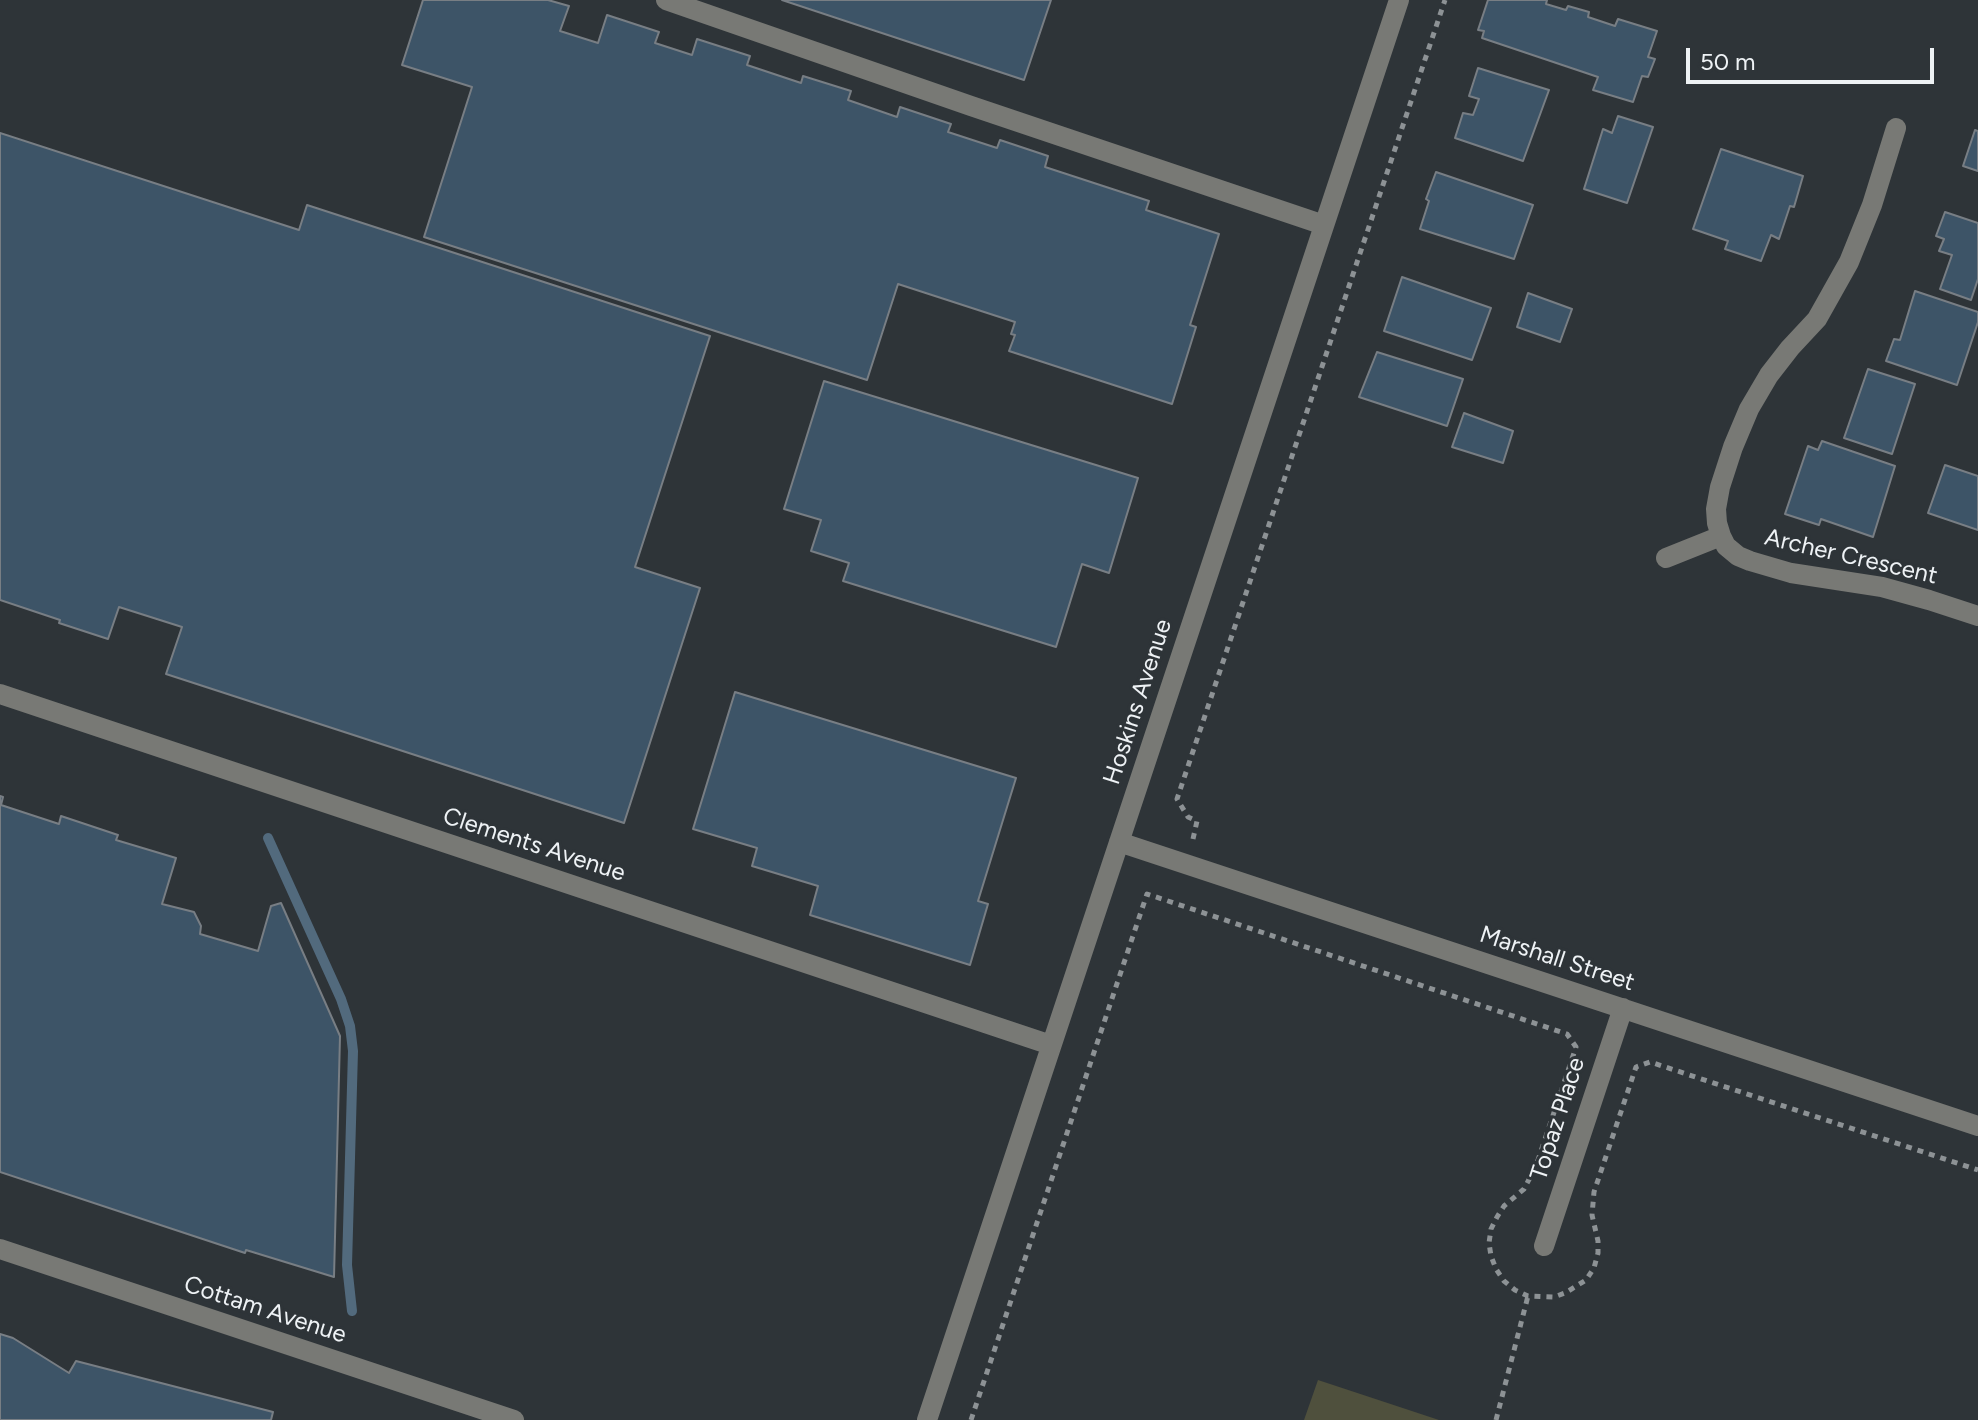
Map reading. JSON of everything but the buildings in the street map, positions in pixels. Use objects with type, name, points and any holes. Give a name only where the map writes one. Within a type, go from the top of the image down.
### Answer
[{"type":"street","points":[[666,0],[1324,225]]},
{"type":"street","name":"Hoskins Avenue","points":[[927,1420],[1399,0]]},
{"type":"street","points":[[1666,558],[1721,536],[1716,509],[1720,487],[1749,409],[1769,375],[1817,319],[1849,262],[1872,205],[1896,128]]},
{"type":"street","name":"Archer Crescent","points":[[1721,536],[1726,546],[1750,561],[1791,573],[1882,587],[1978,616]]},
{"type":"street","name":"Clements Avenue","points":[[0,694],[1051,1045]]},
{"type":"street","name":"Marshall Street","points":[[1119,842],[1978,1126]]},
{"type":"street","name":"Topaz Place","points":[[1544,1246],[1623,1008]]},
{"type":"street","name":"Cottam Avenue","points":[[0,1249],[514,1420]]},
{"type":"path","points":[[1171,902],[1197,821],[1188,817],[1177,799],[1445,0]]},
{"type":"path","points":[[971,1420],[1147,894],[1567,1034],[1576,1047],[1536,1166],[1524,1189],[1504,1206],[1491,1229],[1489,1243],[1496,1269],[1504,1281],[1528,1296],[1554,1297],[1565,1293],[1586,1280],[1594,1268],[1598,1253],[1592,1215],[1594,1192],[1636,1067],[1650,1062],[1978,1170]]},
{"type":"path","points":[[1496,1420],[1528,1296]]},
{"type":"green space","points":[[1318,1380],[1439,1420],[1304,1420]]},
{"type":"waterway","points":[[268,838],[341,999],[350,1026],[353,1051],[347,1265],[352,1311]]}]
